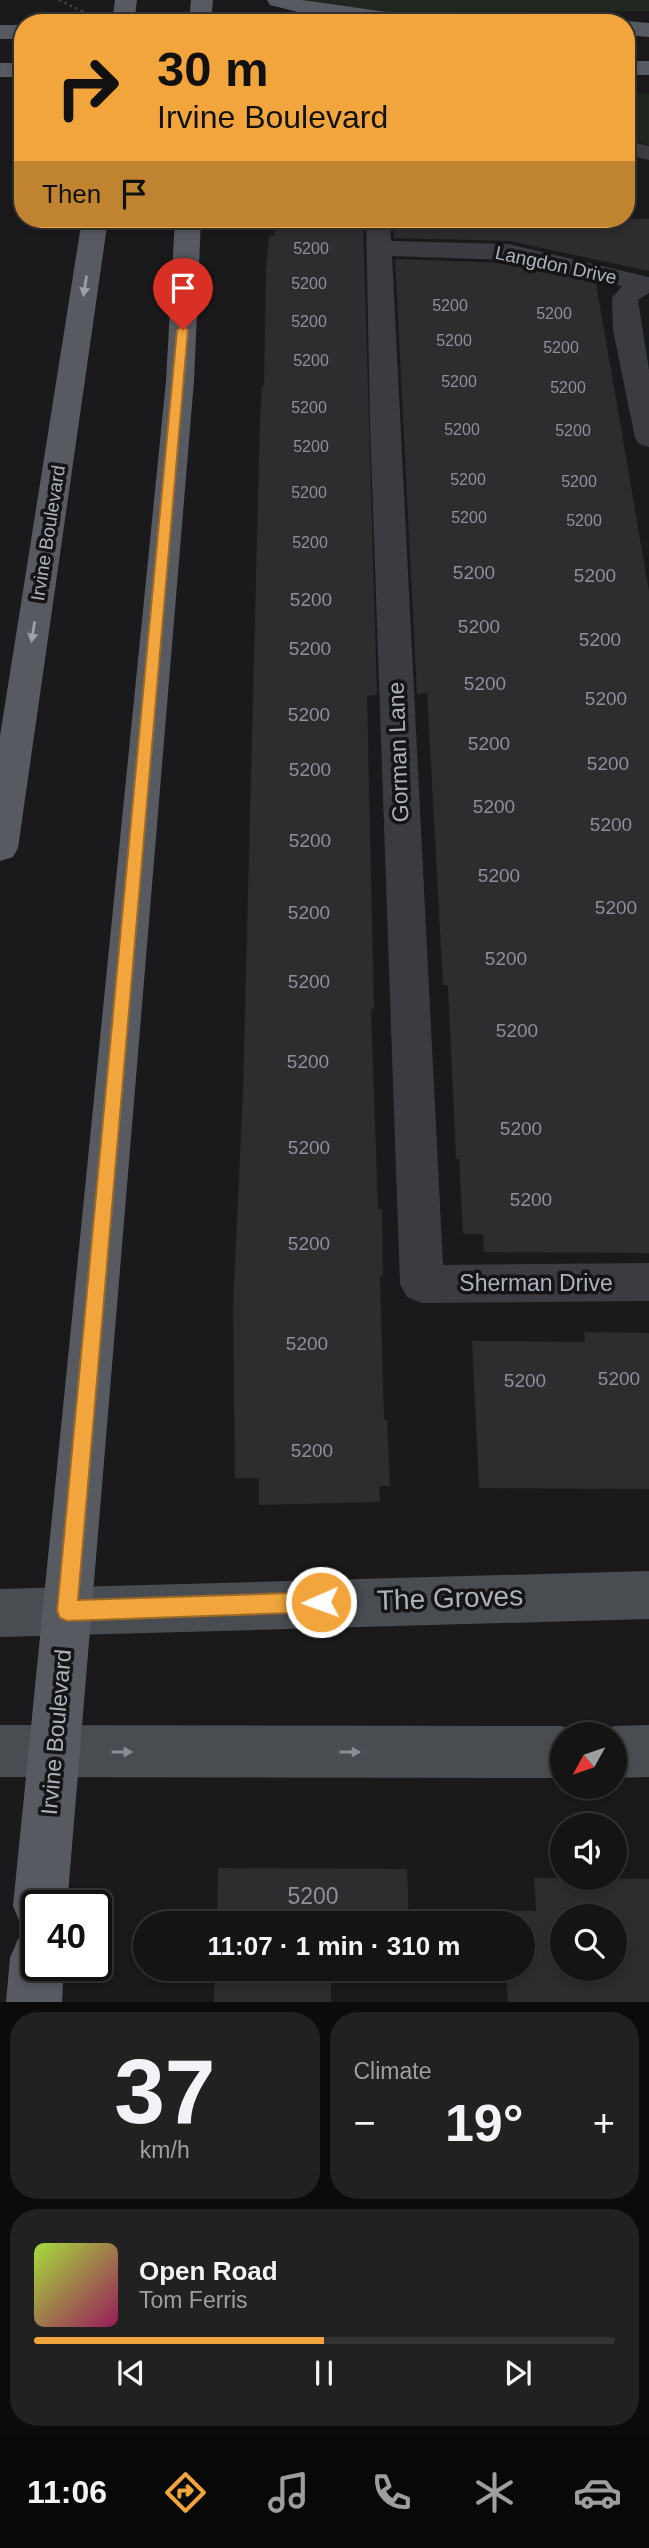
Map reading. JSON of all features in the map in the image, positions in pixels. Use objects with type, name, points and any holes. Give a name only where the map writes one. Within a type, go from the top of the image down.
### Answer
[{"type":"main road","points":[[278,0],[330,14]]},
{"type":"main road","name":"Irvine Boulevard","points":[[0,848],[94,228]]},
{"type":"main road","name":"Irvine Boulevard","points":[[41,1890],[180,381],[188,228]]},
{"type":"main road","points":[[34,2002],[35,1981]]},
{"type":"street","name":"Langdon Drive","points":[[378,233],[508,252],[644,284]]},
{"type":"street","name":"Gorman Lane","points":[[378,233],[422,1284]]},
{"type":"street","points":[[644,284],[625,298],[627,330],[649,439]]},
{"type":"street","name":"Sherman Drive","points":[[422,1284],[649,1282]]},
{"type":"street","name":"The Groves","points":[[0,1613],[649,1595]]},
{"type":"street","points":[[0,1751],[550,1752]]},
{"type":"street","points":[[627,1752],[649,1751]]},
{"type":"path","points":[[59,0],[86,13]]},
{"type":"shaded area","points":[[295,0],[649,0],[649,11],[359,12]]},
{"type":"shaded area","points":[[635,94],[649,94],[649,145],[635,142]]},
{"type":"building","points":[[635,219],[649,219],[649,271],[509,241],[394,238],[393,228],[635,228]]},
{"type":"building","points":[[274,228],[363,228],[377,695],[367,696],[374,1009],[371,1009],[378,1209],[382,1209],[383,1276],[380,1276],[384,1420],[387,1420],[390,1486],[379,1486],[380,1502],[259,1505],[259,1478],[235,1478],[233,1306],[243,1092],[260,419],[264,386],[266,270],[269,236],[274,236]]},
{"type":"building","points":[[395,259],[508,263],[596,283],[649,591],[649,1253],[484,1252],[483,1234],[463,1234],[459,1159],[456,1159],[448,985],[443,985],[427,693],[417,694]]},
{"type":"building","points":[[584,1332],[649,1333],[649,1489],[479,1488],[472,1341],[585,1342]]},
{"type":"building","points":[[218,1868],[407,1869],[409,1911],[217,1911]]},
{"type":"building","points":[[534,1878],[550,1878],[550,1890],[627,1890],[627,1879],[649,1879],[649,2002],[508,2002],[507,1981],[535,1981]]},
{"type":"building","points":[[215,1981],[331,1981],[331,2002],[214,2002]]},
{"type":"route","points":[[183,330],[67,1611],[321,1602]]}]
